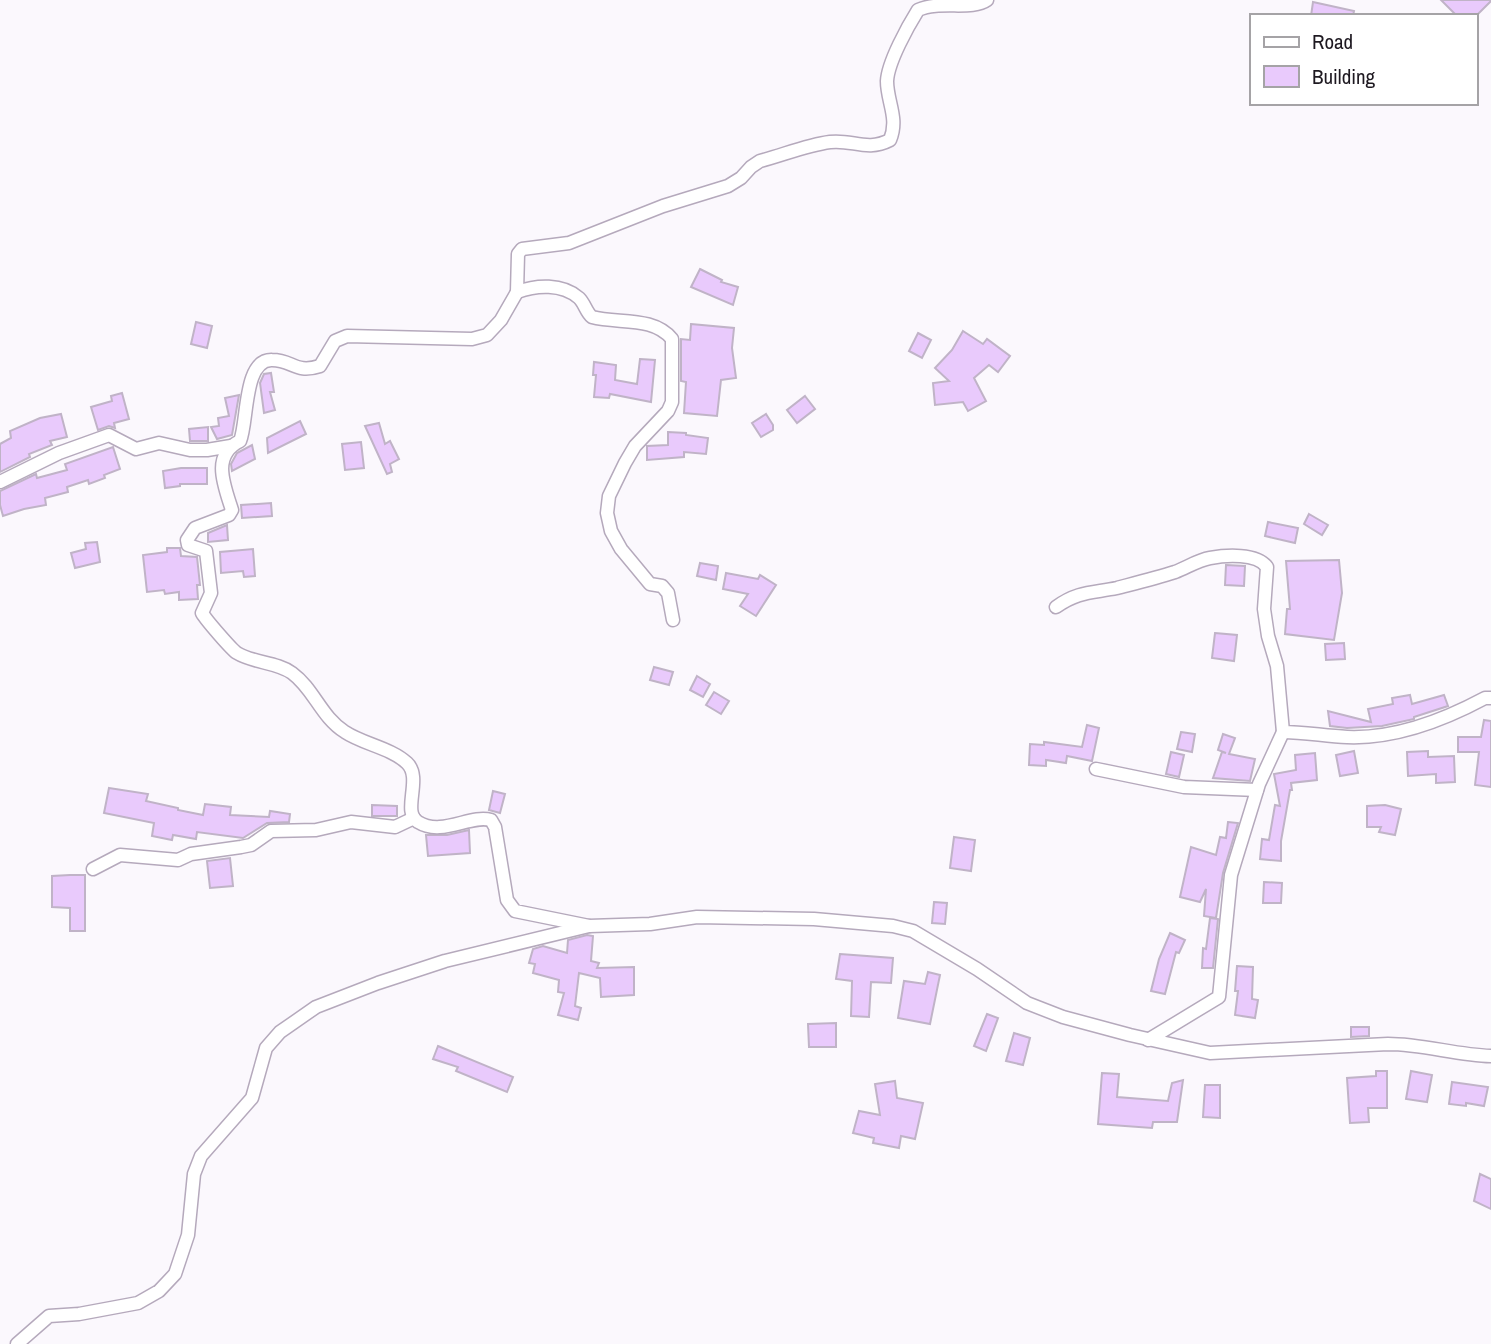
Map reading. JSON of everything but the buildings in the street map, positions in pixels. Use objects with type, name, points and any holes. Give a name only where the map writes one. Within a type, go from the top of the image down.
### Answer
[{"type":"street","points":[[0,482],[59,453],[109,435],[136,449],[159,443],[190,450],[231,446],[240,441],[242,436],[249,390],[261,363],[271,360],[307,370],[320,366],[335,341],[347,336],[472,339],[487,335],[501,320],[517,292],[518,254],[526,247],[569,243],[663,206],[728,186],[760,161],[832,142],[858,146],[881,145],[890,140],[895,119],[887,78],[891,61],[918,10],[926,5],[981,4],[987,0]]},
{"type":"street","points":[[517,292],[535,286],[566,291],[578,297],[593,317],[648,324],[666,332],[672,339],[671,402],[668,411],[641,440],[625,463],[609,496],[607,513],[611,531],[621,549],[650,584],[662,586],[668,593],[673,620]]},
{"type":"street","points":[[231,446],[223,456],[221,467],[232,510],[229,514],[195,528],[187,540],[188,545],[206,551],[208,557],[211,593],[202,613],[237,653],[290,671],[309,691],[329,720],[343,731],[407,763],[414,773],[414,818],[421,824],[434,827],[480,818],[491,820],[495,827],[510,906],[521,913],[589,926]]},
{"type":"street","points":[[1056,607],[1087,591],[1115,589],[1174,572],[1209,558],[1235,556],[1260,560],[1267,568],[1264,609],[1268,636],[1277,666],[1283,732],[1257,790],[1231,875],[1219,997],[1148,1040]]},
{"type":"street","points":[[1283,732],[1350,737],[1392,733],[1456,714],[1485,698],[1491,698]]},
{"type":"street","points":[[1096,769],[1184,788],[1257,790]]},
{"type":"street","points":[[93,869],[120,855],[178,860],[191,854],[251,845],[271,831],[316,830],[351,822],[395,827],[414,818]]},
{"type":"street","points":[[17,1344],[49,1317],[138,1303],[159,1291],[174,1274],[188,1235],[194,1174],[201,1156],[252,1098],[266,1048],[281,1032],[316,1007],[378,983],[445,961],[589,926],[650,924],[697,918],[814,919],[893,926],[913,930],[1027,1003],[1063,1017],[1148,1040],[1210,1053],[1415,1044],[1477,1056],[1491,1056]]}]
